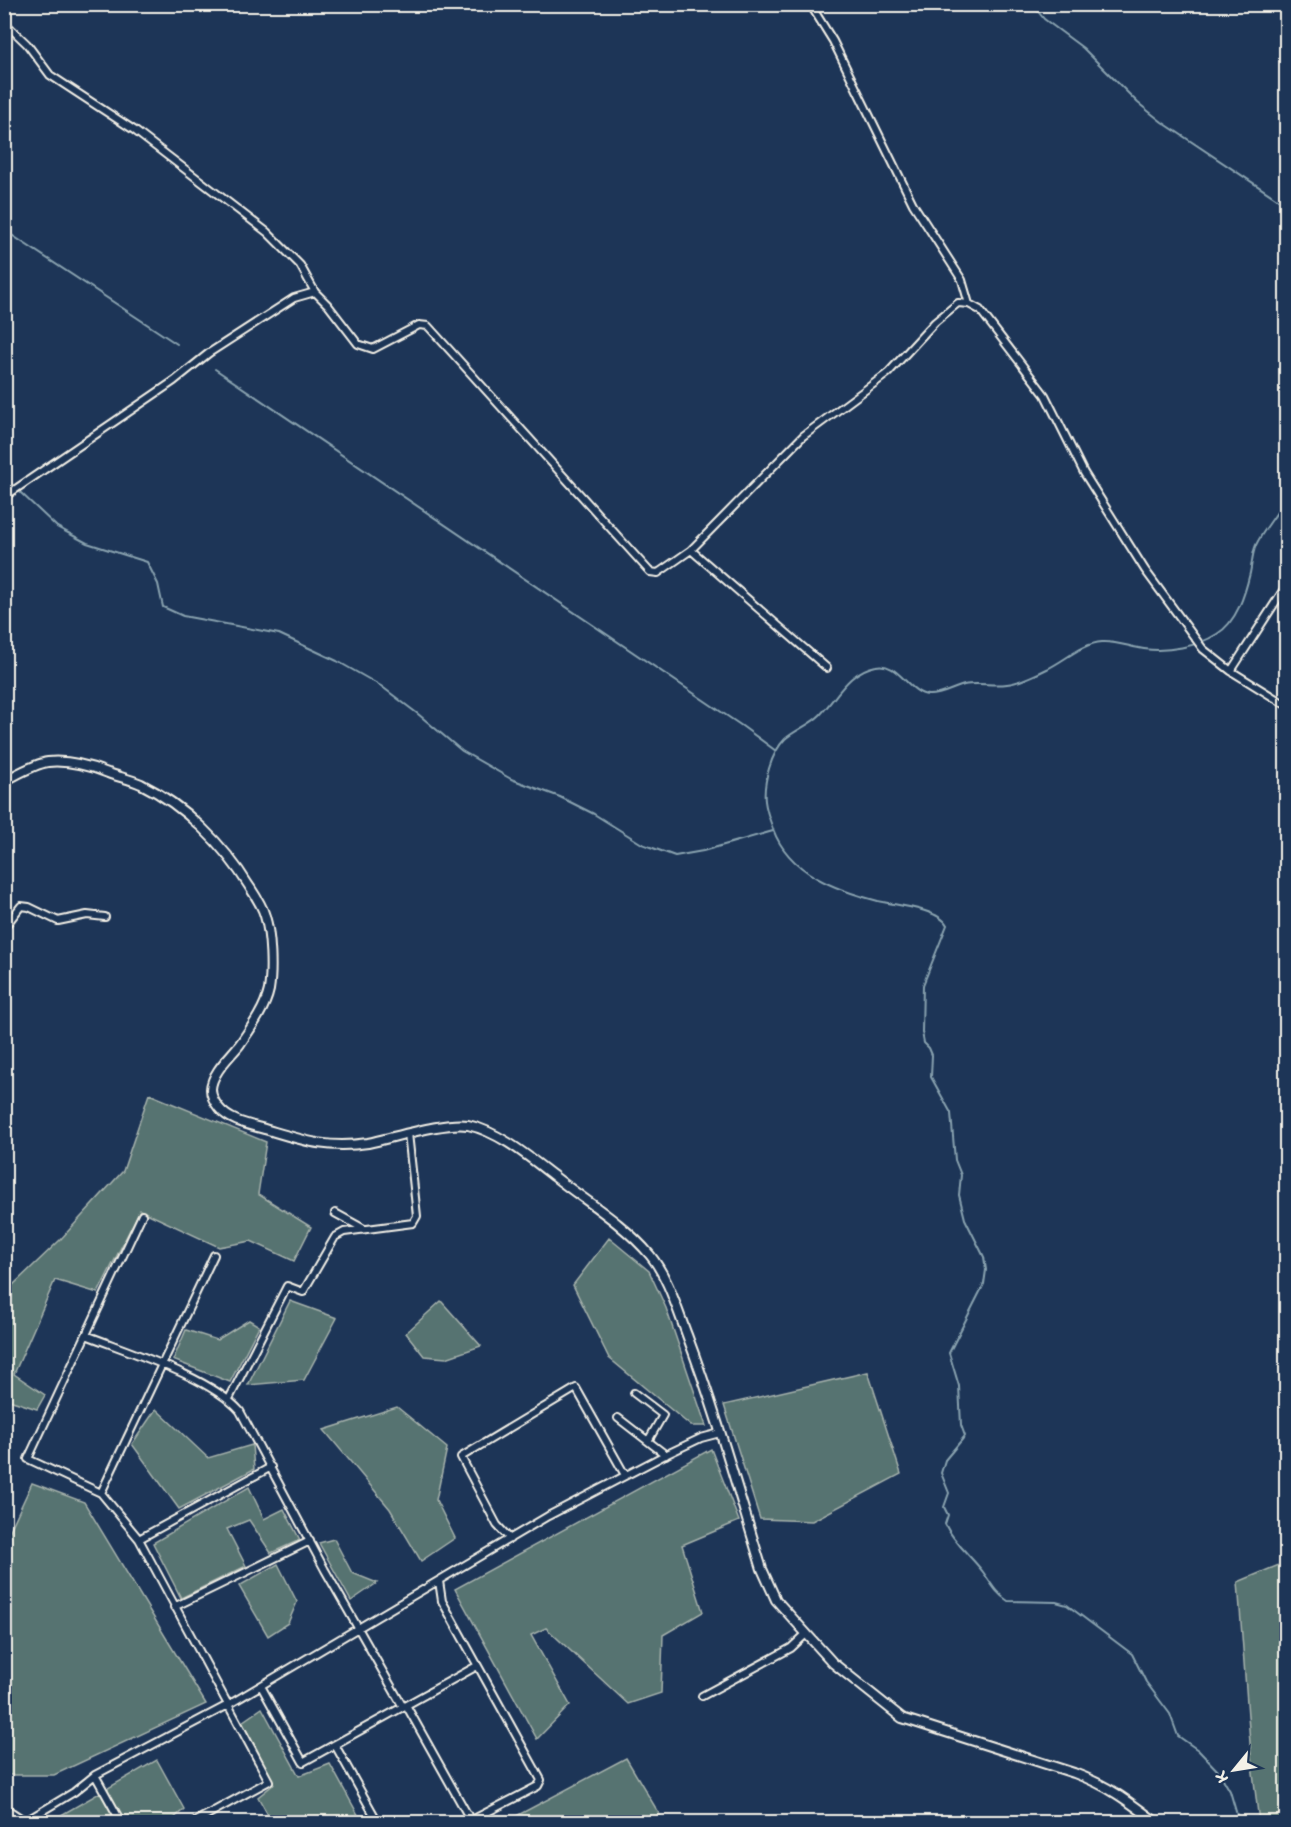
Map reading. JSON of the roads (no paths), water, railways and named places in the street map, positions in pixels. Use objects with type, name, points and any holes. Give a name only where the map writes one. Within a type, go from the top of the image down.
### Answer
[{"type":"street","points":[[810,4],[833,41],[913,204],[962,280],[969,304]]},
{"type":"street","points":[[4,22],[27,44],[50,75],[134,130],[267,232],[300,265],[315,292],[328,304],[358,344],[373,349],[419,325],[428,326],[650,572],[658,573],[691,550],[803,436],[888,373],[935,322],[958,303],[969,304],[980,310],[1045,395],[1084,473],[1145,570],[1203,649],[1231,671],[1287,705]]},
{"type":"street","points":[[6,496],[174,381],[226,341],[294,298],[315,292]]},
{"type":"street","points":[[691,550],[827,668]]},
{"type":"street","points":[[1231,671],[1287,586]]},
{"type":"street","points":[[4,781],[46,762],[94,768],[139,783],[157,793],[192,820],[212,838],[241,873],[266,917],[269,939],[269,988],[265,1004],[241,1042],[216,1074],[211,1090],[215,1103],[224,1113],[239,1121],[319,1144],[338,1146],[368,1143],[466,1125],[491,1133],[534,1161],[636,1241],[653,1259],[669,1290],[699,1367],[762,1569],[776,1600],[832,1663],[902,1718],[1101,1783],[1156,1822]]},
{"type":"street","points":[[4,928],[21,906],[29,907],[58,921],[87,915],[105,917]]},
{"type":"street","points":[[229,1399],[287,1286],[303,1292],[335,1238],[344,1232],[412,1223],[417,1216],[408,1134]]},
{"type":"street","points":[[336,1213],[364,1230]]},
{"type":"street","points":[[142,1215],[28,1459],[100,1493],[139,1539],[269,1781],[194,1822]]},
{"type":"street","points":[[100,1493],[214,1256]]},
{"type":"street","points":[[86,1335],[212,1387],[229,1399],[240,1411],[310,1541],[469,1822],[538,1786],[541,1780],[442,1601],[439,1581]]},
{"type":"street","points":[[510,1539],[497,1525],[461,1457],[576,1388],[624,1475]]},
{"type":"street","points":[[634,1393],[663,1415],[648,1441]]},
{"type":"street","points":[[618,1418],[666,1455]]},
{"type":"street","points":[[4,1807],[25,1822],[74,1792],[96,1775],[228,1706],[510,1539],[624,1475],[701,1438],[720,1433]]},
{"type":"street","points":[[139,1539],[271,1467]]},
{"type":"street","points":[[174,1607],[310,1541]]},
{"type":"street","points":[[702,1696],[791,1648],[806,1634]]},
{"type":"street","points":[[261,1686],[303,1762],[477,1666]]},
{"type":"street","points":[[335,1745],[378,1822]]},
{"type":"street","points":[[96,1775],[121,1822]]},
{"type":"waterway","points":[[1032,4],[1044,19],[1083,48],[1138,103],[1162,122],[1286,205]]},
{"type":"waterway","points":[[4,230],[177,344]]},
{"type":"waterway","points":[[215,369],[776,751]]},
{"type":"waterway","points":[[4,477],[57,527],[87,543],[147,562],[158,584],[163,607],[183,616],[279,634],[337,661],[381,686],[462,751],[511,779],[560,797],[594,814],[642,844],[675,856],[703,851],[773,831]]},
{"type":"waterway","points":[[1239,1822],[1230,1791],[1219,1772],[1198,1750],[1178,1736],[1170,1714],[1146,1682],[1132,1654],[1067,1605],[1056,1602],[1008,1601],[997,1592],[945,1524],[948,1515],[944,1507],[949,1493],[941,1473],[945,1460],[965,1436],[961,1425],[959,1386],[949,1353],[984,1284],[986,1270],[984,1257],[965,1219],[959,1195],[961,1175],[955,1160],[951,1113],[931,1077],[932,1055],[924,1043],[922,1032],[923,985],[947,925],[926,911],[878,901],[846,891],[802,868],[780,844],[768,815],[765,794],[769,768],[780,745],[789,736],[816,719],[851,679],[867,669],[876,666],[891,668],[921,693],[933,695],[969,684],[1017,682],[1095,643],[1112,642],[1144,649],[1162,650],[1182,648],[1209,639],[1224,629],[1235,615],[1243,598],[1256,545],[1286,497]]}]
